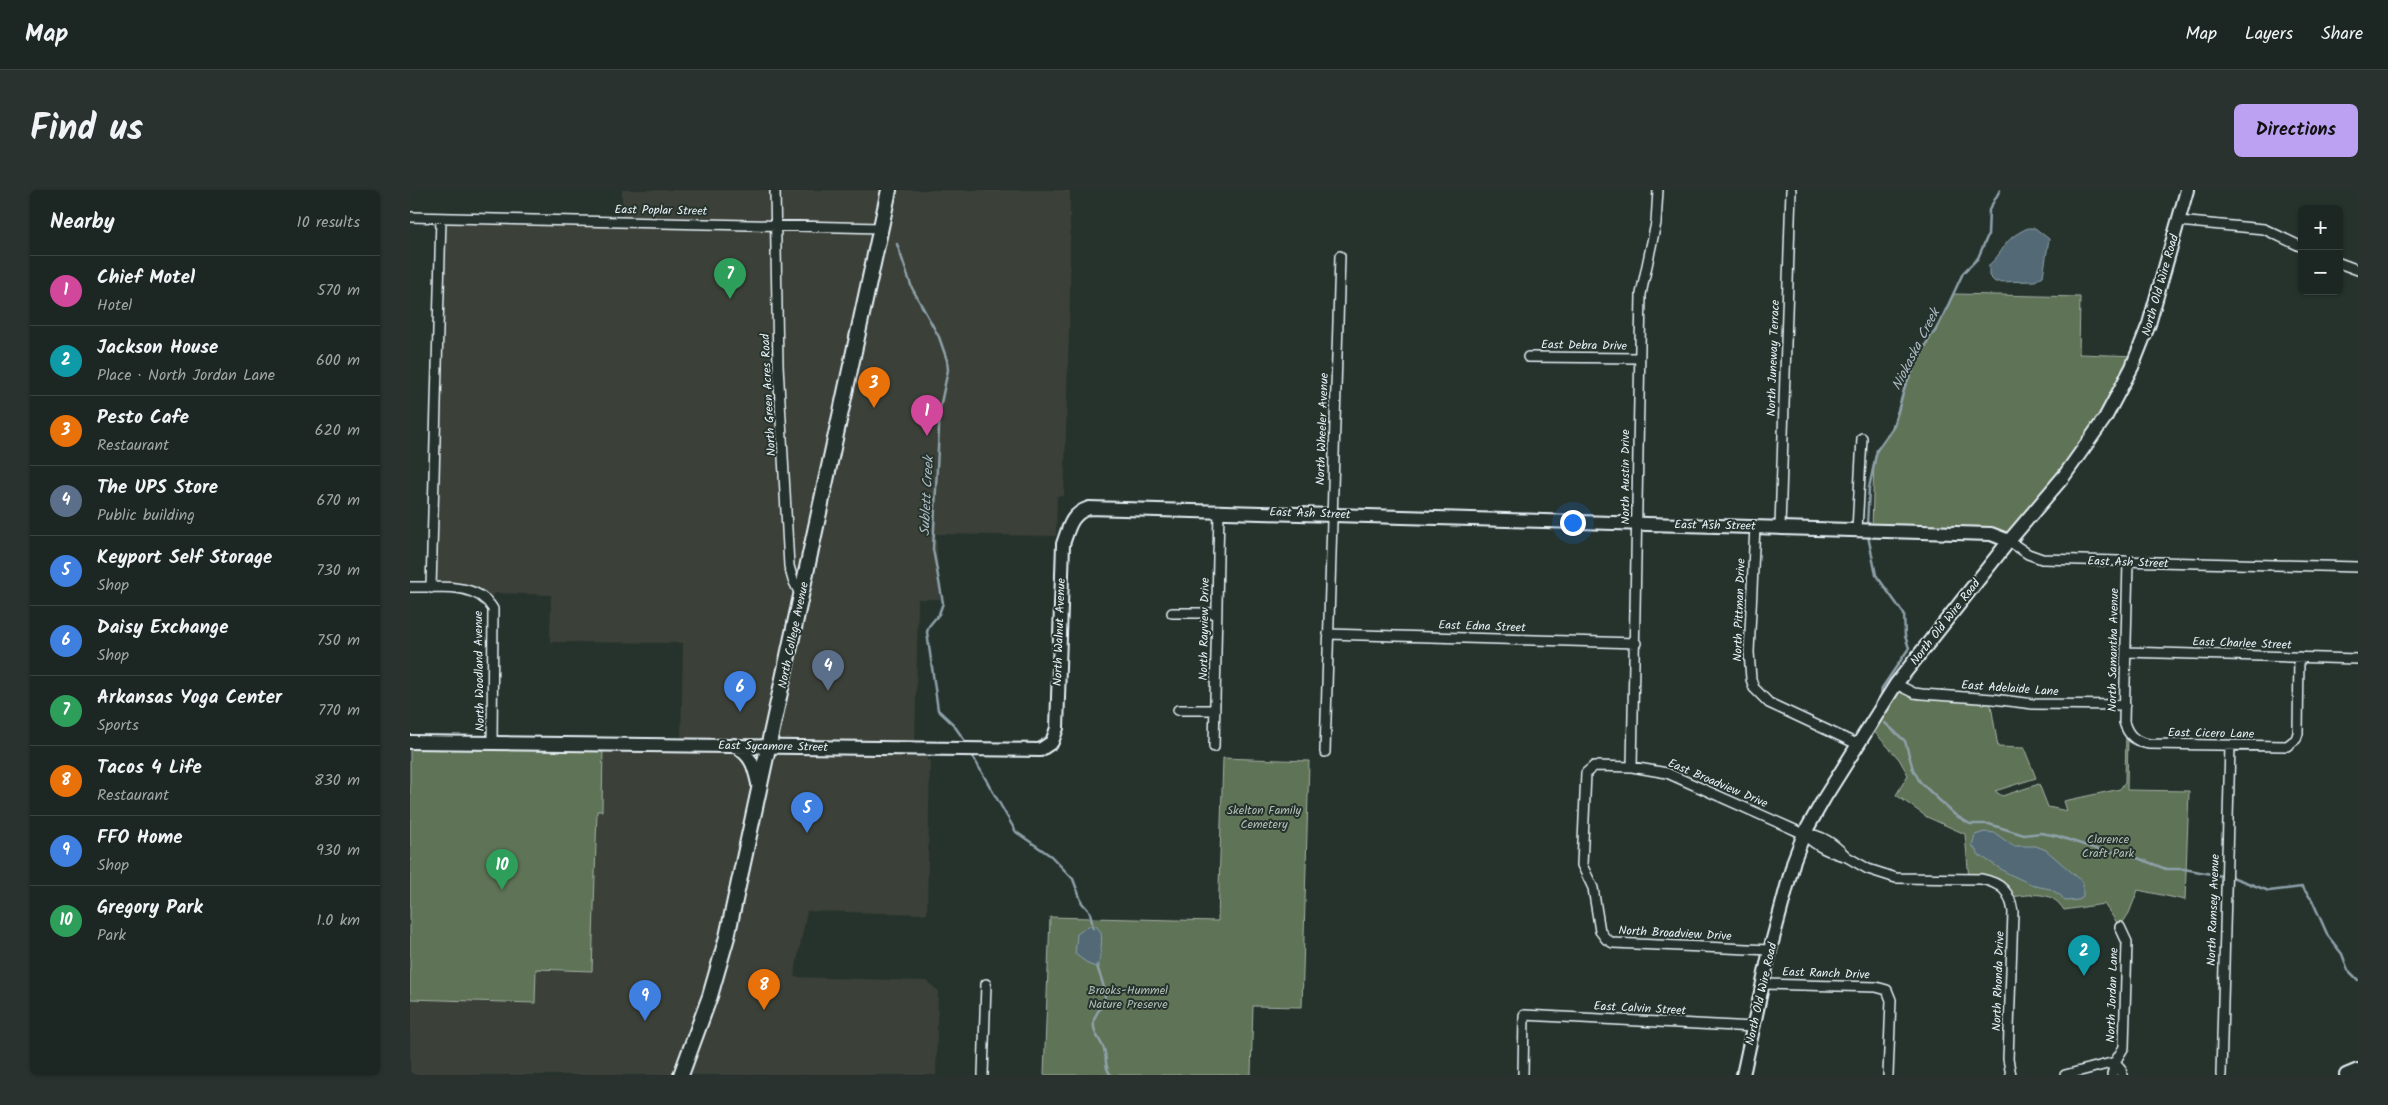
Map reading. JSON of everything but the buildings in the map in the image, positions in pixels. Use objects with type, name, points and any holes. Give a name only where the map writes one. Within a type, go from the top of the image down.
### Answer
[{"type":"main road","name":"North College Avenue","points":[[681,1075],[719,969],[889,190]]},
{"type":"street","name":"North Green Acres Road","points":[[775,190],[778,365],[789,566],[801,596]]},
{"type":"street","name":"North Austin Drive","points":[[1632,767],[1636,643],[1641,294],[1655,230],[1658,190]]},
{"type":"street","name":"North Juneway Terrace","points":[[1780,527],[1791,190]]},
{"type":"street","name":"North Old Wire Road","points":[[1742,1075],[1770,950],[1794,860],[1804,834],[1857,744],[1896,684],[2009,541],[2064,476],[2094,434],[2122,388],[2150,324],[2186,190]]},
{"type":"street","name":"East Poplar Street","points":[[410,217],[881,228]]},
{"type":"street","points":[[410,588],[431,588],[441,218]]},
{"type":"street","points":[[2178,221],[2264,229],[2298,244]]},
{"type":"street","name":"North Wheeler Avenue","points":[[1325,752],[1340,256]]},
{"type":"street","points":[[2343,264],[2358,270]]},
{"type":"street","name":"East Debra Drive","points":[[1528,357],[1639,358]]},
{"type":"street","points":[[1857,530],[1862,438]]},
{"type":"street","name":"East Ash Street","points":[[1070,522],[1079,511],[1090,508],[1219,510],[1991,534],[2009,541],[2028,554],[2042,559],[2358,567]]},
{"type":"street","name":"North Rayview Drive","points":[[1214,747],[1219,510]]},
{"type":"street","name":"North Walnut Avenue","points":[[1052,742],[1056,728],[1061,572],[1064,544],[1070,522]]},
{"type":"street","name":"North Pittman Drive","points":[[1755,526],[1749,652],[1751,679],[1760,696],[1769,703],[1857,744]]},
{"type":"street","name":"North Samantha Avenue","points":[[2128,562],[2124,722],[2130,736]]},
{"type":"street","name":"North Woodland Avenue","points":[[431,588],[477,592],[487,599],[493,609],[492,744]]},
{"type":"street","points":[[1172,613],[1217,613]]},
{"type":"street","name":"East Edna Street","points":[[1328,634],[1636,643]]},
{"type":"street","name":"East Charlee Street","points":[[2126,652],[2358,659]]},
{"type":"street","name":"East Cicero Lane","points":[[2130,736],[2141,743],[2150,744],[2280,747],[2293,743],[2298,733],[2299,657]]},
{"type":"street","name":"East Adelaide Lane","points":[[1896,684],[1914,693],[1922,694],[2033,704],[2125,706]]},
{"type":"street","points":[[1178,710],[1215,710]]},
{"type":"street","name":"East Sycamore Street","points":[[410,742],[769,745],[1040,750],[1052,742]]},
{"type":"street","points":[[734,745],[748,755],[754,766],[760,788]]},
{"type":"street","name":"North Ramsey Avenue","points":[[2221,1075],[2230,746]]},
{"type":"street","name":"East Broadview Drive","points":[[1589,768],[1594,766],[1632,767],[1677,777],[1804,834],[1812,842],[1830,852],[1846,857],[1868,869],[1887,876],[1981,879],[1994,882],[2005,889]]},
{"type":"street","name":"North Broadview Drive","points":[[1589,768],[1584,781],[1582,865],[1593,888],[1598,924],[1606,939],[1613,943],[1770,950]]},
{"type":"street","name":"North Rhonda Drive","points":[[2005,889],[2012,900],[2013,912],[2008,1059],[2012,1075]]},
{"type":"street","name":"North Jordan Lane","points":[[2112,1075],[2115,1062],[2121,1056],[2124,1038],[2127,942],[2120,927]]},
{"type":"street","points":[[983,1075],[986,984]]},
{"type":"street","name":"East Ranch Drive","points":[[1763,984],[1876,987],[1887,990],[1890,1000],[1888,1075]]},
{"type":"street","name":"East Calvin Street","points":[[1523,1075],[1524,1015],[1754,1026]]},
{"type":"street","points":[[2064,1075],[2115,1062],[2121,1069],[2122,1075]]},
{"type":"street","points":[[2346,1075],[2358,1070]]},
{"type":"shaded area","points":[[622,190],[1070,190],[1070,297],[1064,496],[1057,496],[1056,536],[936,534],[940,599],[918,599],[915,748],[927,748],[927,760],[930,760],[927,914],[807,911],[794,977],[927,981],[938,991],[936,1075],[410,1075],[410,999],[535,1003],[535,969],[597,811],[602,811],[603,744],[681,744],[683,643],[550,642],[551,595],[496,593],[487,599],[477,592],[431,588],[441,218],[622,221]],"holes":[[[735,745],[769,745],[759,787]]]},
{"type":"green space","points":[[1954,294],[2080,297],[2079,354],[2137,356],[2122,388],[2009,541],[1872,530],[1874,461],[1877,450],[1891,430],[1905,386]]},
{"type":"green space","name":"Clarence Craft Park","points":[[1896,684],[1914,693],[1990,699],[1998,747],[2024,748],[2036,778],[1995,791],[2002,796],[2039,784],[2048,807],[2067,811],[2064,801],[2120,789],[2125,782],[2126,730],[2128,733],[2127,790],[2189,791],[2185,900],[2138,890],[2129,913],[2120,927],[2104,904],[2064,910],[2059,903],[2047,896],[2010,897],[2005,889],[1969,879],[1965,834],[1927,817],[1896,795],[1908,775],[1899,759],[1869,726]]},
{"type":"green space","points":[[410,742],[603,744],[602,811],[597,811],[592,971],[536,969],[535,1003],[410,999]]},
{"type":"green space","name":"Brooks-Hummel Nature Preserve","points":[[1223,758],[1309,761],[1302,1007],[1253,1006],[1251,1075],[1044,1075],[1050,917],[1218,921]]},
{"type":"water","points":[[2028,228],[2035,228],[2049,239],[2043,276],[2035,281],[1995,282],[1989,276],[1989,265],[2013,237]]},
{"type":"water","points":[[1984,832],[1995,833],[2013,846],[2036,846],[2046,850],[2083,882],[2083,896],[2079,900],[2065,901],[2060,895],[2050,889],[2035,886],[2007,873],[1979,855],[1972,845],[1975,835]]},
{"type":"water","points":[[1088,926],[1096,926],[1101,932],[1099,968],[1090,965],[1075,954],[1077,934]]},
{"type":"waterway","name":"Niokaska Creek","points":[[1867,525],[1869,488],[1877,450],[1894,426],[1905,386],[1929,338],[1937,329],[1963,273],[1978,258],[1988,235],[1989,210],[2000,190]]},
{"type":"waterway","name":"Sublett Creek","points":[[897,244],[912,288],[939,337],[947,360],[948,370],[940,408],[933,549],[943,603],[939,614],[929,626],[927,632],[938,710],[953,724],[967,744]]},
{"type":"waterway","name":"Niokaska Creek","points":[[1868,536],[1876,575],[1904,614],[1905,636],[1909,648],[1882,688],[1881,696]]},
{"type":"waterway","name":"Niokaska Creek","points":[[1885,723],[1905,741],[1913,769],[1920,782],[1955,815],[1970,824],[1989,824],[2024,835],[2041,833],[2057,836],[2099,850],[2127,854],[2166,869],[2184,869],[2222,876]]},
{"type":"waterway","name":"Sublett Creek","points":[[973,757],[1016,832],[1051,856],[1073,879],[1082,903],[1090,912],[1093,928]]},
{"type":"waterway","name":"Niokaska Creek","points":[[2232,877],[2269,891],[2302,887],[2312,900],[2328,936],[2342,954],[2348,970],[2358,980]]},
{"type":"waterway","name":"Sublett Creek","points":[[1097,965],[1105,995],[1104,1002],[1095,1017],[1094,1028],[1104,1049],[1106,1066],[1111,1075]]},
{"type":"place","name":"Arkansas Yoga Center","points":[[730,299]]},
{"type":"place","name":"Pesto Cafe","points":[[874,408]]},
{"type":"place","name":"Chief Motel","points":[[927,436]]},
{"type":"place","name":"The UPS Store","points":[[828,691]]},
{"type":"place","name":"Daisy Exchange","points":[[740,712]]},
{"type":"place","name":"Keyport Self Storage","points":[[807,833]]},
{"type":"place","name":"Gregory Park","points":[[502,890]]},
{"type":"place","name":"Jackson House","points":[[2084,976]]},
{"type":"place","name":"Tacos 4 Life","points":[[764,1010]]},
{"type":"place","name":"FFO Home","points":[[645,1021]]},
{"type":"park label","name":"Skelton Family Cemetery","points":[[1264,817]]}]
